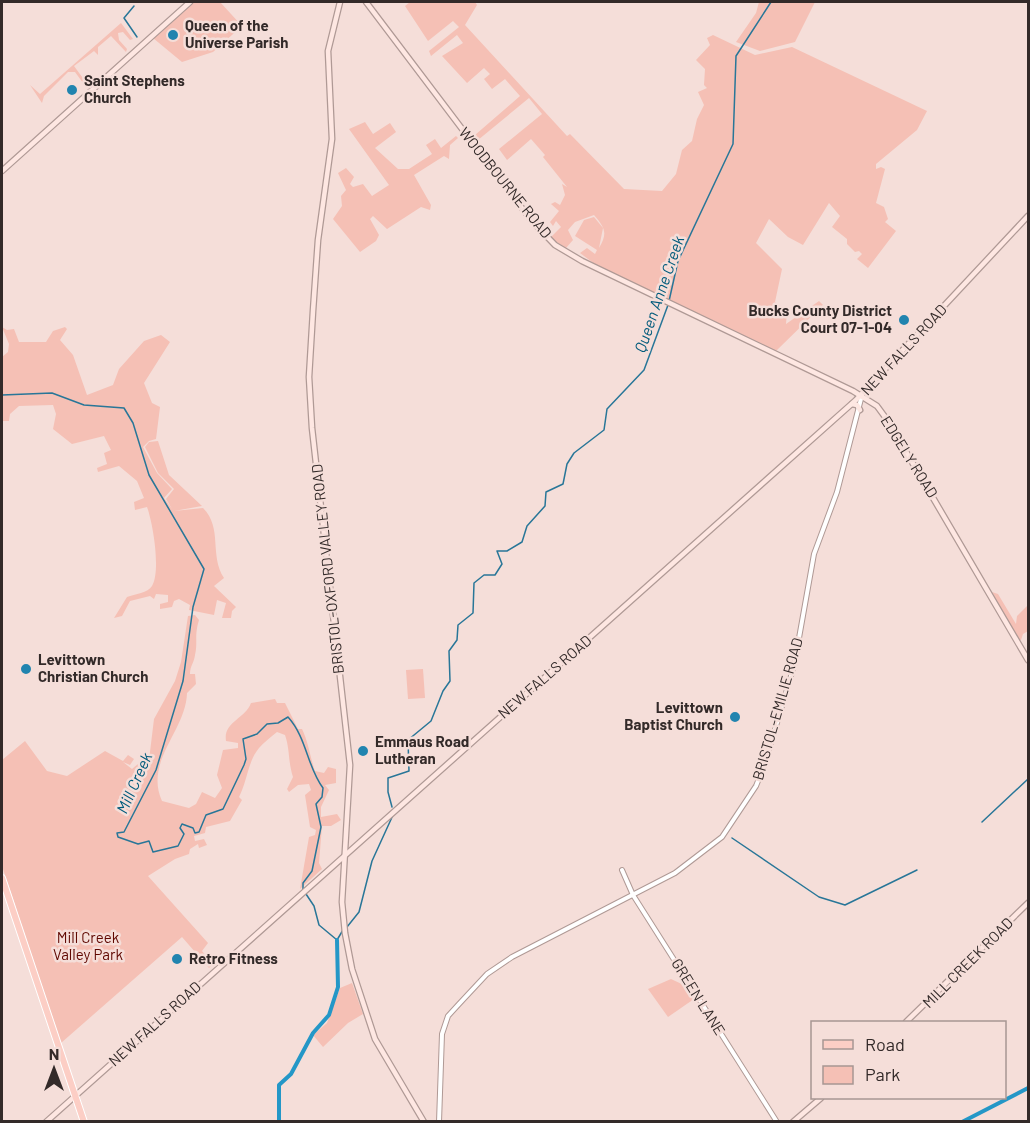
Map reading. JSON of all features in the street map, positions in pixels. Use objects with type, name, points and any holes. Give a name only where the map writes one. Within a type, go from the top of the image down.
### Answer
[{"type":"main road","points":[[2,171],[190,2]]},
{"type":"main road","name":"BRISTOL-OXFORD VALLEY ROAD","points":[[340,2],[328,51],[332,150],[318,240],[309,377],[312,428],[350,765],[343,869],[343,923],[352,969],[375,1039],[424,1122]]},
{"type":"main road","name":"WOODBOURNE ROAD","points":[[366,2],[542,233],[575,258],[688,312]]},
{"type":"main road","name":"NEW FALLS ROAD","points":[[46,1122],[862,395],[1029,216]]},
{"type":"main road","name":"EDGELY ROAD","points":[[688,312],[862,395],[877,406],[1029,660]]},
{"type":"main road","points":[[852,404],[857,405],[860,410]]},
{"type":"main road","points":[[345,841],[350,845],[357,844]]},
{"type":"main road","points":[[334,864],[343,869]]},
{"type":"main road","points":[[2,878],[84,1122]]},
{"type":"main road","name":"MILL CREEK ROAD","points":[[908,1021],[1029,903]]},
{"type":"main road","points":[[793,1122],[820,1099]]},
{"type":"street","name":"BRISTOL-EMILIE ROAD","points":[[439,1122],[441,1042],[449,1015],[484,977],[512,957],[670,876],[722,837],[759,779],[796,656],[816,548],[834,501],[860,410],[862,395]]},
{"type":"street","name":"GREEN LANE","points":[[622,870],[633,895],[777,1122]]},
{"type":"green space","points":[[194,2],[220,2],[242,26],[213,52],[182,62],[153,38]]},
{"type":"green space","points":[[410,2],[475,2],[477,5],[465,25],[567,136],[570,134],[624,189],[662,191],[676,174],[682,150],[692,141],[697,119],[704,105],[698,92],[707,88],[704,85],[705,69],[696,60],[710,45],[707,38],[713,35],[755,55],[792,47],[927,111],[917,130],[876,164],[876,169],[881,167],[885,169],[876,203],[884,207],[888,219],[885,222],[896,231],[868,268],[857,259],[862,254],[859,251],[855,252],[847,244],[847,239],[832,227],[840,216],[829,203],[803,245],[788,237],[769,219],[756,243],[782,269],[775,302],[787,312],[786,324],[819,301],[823,305],[776,351],[600,268],[580,253],[587,248],[595,254],[597,250],[575,236],[584,220],[594,217],[603,228],[599,248],[604,238],[604,231],[603,227],[594,215],[575,222],[568,230],[573,240],[566,248],[550,238],[561,227],[556,221],[553,226],[550,222],[559,211],[551,204],[555,202],[560,205],[565,195],[562,184],[567,187],[531,139],[507,160],[499,149],[542,114],[529,98],[478,140],[475,135],[520,96],[505,79],[492,89],[484,79],[490,74],[484,68],[467,83],[442,56],[463,43],[457,35],[431,56],[429,51],[459,27],[453,21],[428,41],[405,6]]},
{"type":"green space","points":[[759,2],[815,2],[795,42],[760,51],[736,42],[756,13]]},
{"type":"green space","points":[[121,23],[133,39],[130,40],[123,32],[118,33],[119,40],[127,49],[126,52],[111,36],[98,47],[98,55],[94,51],[74,66],[85,81],[94,82],[86,87],[75,72],[68,72],[44,96],[42,103],[30,85],[40,94]]},
{"type":"green space","points":[[365,122],[373,134],[390,123],[396,132],[375,148],[398,169],[409,169],[432,154],[426,145],[435,139],[441,148],[456,136],[458,138],[450,145],[449,159],[444,156],[414,175],[431,205],[430,210],[421,207],[387,229],[373,216],[370,219],[379,235],[376,241],[360,252],[333,219],[342,206],[341,196],[346,190],[338,173],[346,168],[354,177],[350,184],[353,187],[363,184],[372,196],[389,185],[349,129]]},
{"type":"green space","points":[[2,327],[7,330],[14,329],[19,342],[46,342],[53,331],[65,327],[67,329],[60,340],[73,355],[87,395],[113,385],[119,369],[144,341],[161,335],[170,342],[144,383],[152,403],[160,407],[156,439],[149,441],[143,447],[157,473],[172,489],[164,498],[172,509],[166,499],[174,489],[158,473],[145,447],[149,442],[158,441],[169,475],[202,506],[174,511],[203,508],[209,516],[213,524],[217,560],[224,578],[214,586],[236,607],[232,611],[231,618],[222,618],[226,603],[217,600],[214,615],[189,610],[190,605],[179,599],[174,601],[172,607],[160,609],[160,604],[168,602],[168,595],[156,594],[154,599],[150,596],[130,601],[122,616],[114,618],[127,597],[148,590],[155,579],[154,535],[147,507],[135,510],[134,502],[144,498],[137,481],[119,466],[98,472],[97,468],[107,464],[104,453],[111,450],[104,436],[72,444],[53,429],[56,414],[53,405],[19,406],[10,414],[9,421],[2,421],[2,357],[8,352],[9,344]]},
{"type":"green space","points":[[992,592],[998,594],[1016,624],[1017,616],[1028,605],[1028,631],[1023,634],[1021,640],[1018,640]]},
{"type":"green space","name":"Mill Creek Valley Park","points":[[195,615],[199,620],[196,650],[190,674],[195,674],[196,684],[187,693],[185,707],[162,759],[158,773],[158,786],[162,801],[189,808],[196,804],[202,792],[215,798],[222,788],[217,775],[223,750],[238,748],[238,743],[226,741],[228,729],[251,703],[275,699],[277,703],[285,703],[298,729],[302,729],[315,771],[324,773],[328,767],[336,769],[336,783],[325,785],[329,790],[321,807],[321,817],[337,814],[341,820],[331,826],[322,826],[319,863],[322,869],[300,889],[309,837],[315,835],[316,830],[310,827],[305,795],[311,790],[309,784],[298,785],[289,792],[287,789],[293,777],[288,745],[285,735],[277,732],[255,753],[239,797],[242,800],[230,821],[206,827],[205,833],[194,836],[195,841],[204,839],[207,845],[199,848],[198,844],[190,849],[189,854],[175,859],[148,876],[208,943],[202,951],[213,964],[209,968],[182,937],[61,1043],[2,866],[2,760],[25,741],[47,771],[67,776],[105,751],[123,761],[128,755],[134,759],[130,765],[123,762],[132,769],[145,758],[149,760],[154,719],[175,681],[181,662],[188,616]]},
{"type":"green space","points":[[423,669],[425,698],[408,699],[406,670]]},
{"type":"green space","points":[[671,979],[686,986],[694,999],[668,1017],[648,989]]},
{"type":"green space","points":[[352,983],[363,1014],[348,1023],[323,1047],[313,1035],[327,1023],[340,988]]},
{"type":"waterway","name":"Queen Anne Creek","points":[[669,301],[678,261],[733,144],[736,56],[771,2]]},
{"type":"waterway","points":[[134,6],[124,18],[137,37]]},
{"type":"waterway","name":"Queen Anne Creek","points":[[392,807],[388,792],[388,778],[409,771],[408,740],[431,721],[443,691],[450,681],[449,651],[457,640],[458,625],[473,613],[474,583],[484,575],[495,575],[502,564],[497,551],[507,551],[522,542],[527,526],[545,506],[546,492],[563,484],[567,464],[574,453],[604,430],[607,409],[644,370],[668,305]]},
{"type":"waterway","name":"Mill Creek","points":[[2,395],[52,393],[84,405],[124,408],[133,423],[149,475],[204,569],[193,607],[183,681],[156,770],[124,832],[117,833],[118,837],[138,844],[149,841],[153,852],[178,846],[184,834],[180,828],[182,824],[193,828],[195,833],[199,832],[206,815],[223,809],[244,765],[246,759],[243,739],[257,734],[267,724],[278,723],[288,717],[299,734],[313,771],[323,788],[322,797],[316,804],[321,827],[312,871],[303,883],[303,889]]},
{"type":"waterway","points":[[982,822],[1028,779]]},
{"type":"waterway","name":"Queen Anne Creek","points":[[347,927],[359,912],[372,861],[393,815]]},
{"type":"waterway","points":[[732,838],[819,897],[845,905],[917,870]]},
{"type":"waterway","name":"Mill Creek","points":[[306,894],[314,906],[319,925],[337,940],[343,930]]},
{"type":"waterway","name":"Mill Creek","points":[[279,1122],[279,1085],[291,1074],[313,1033],[329,1015],[338,987],[337,940]]},
{"type":"waterway","name":"Mill Creek","points":[[962,1122],[1028,1088]]},
{"type":"place","name":"Queen of the Universe Parish","points":[[173,35]]},
{"type":"place","name":"Saint Stephens Church","points":[[72,90]]},
{"type":"place","name":"Bucks County District Court 07-1-04","points":[[904,320]]},
{"type":"place","name":"Levittown Christian Church","points":[[26,669]]},
{"type":"place","name":"Levittown Baptist Church","points":[[735,717]]},
{"type":"place","name":"Emmaus Road Lutheran","points":[[363,751]]},
{"type":"place","name":"Retro Fitness","points":[[177,959]]}]
